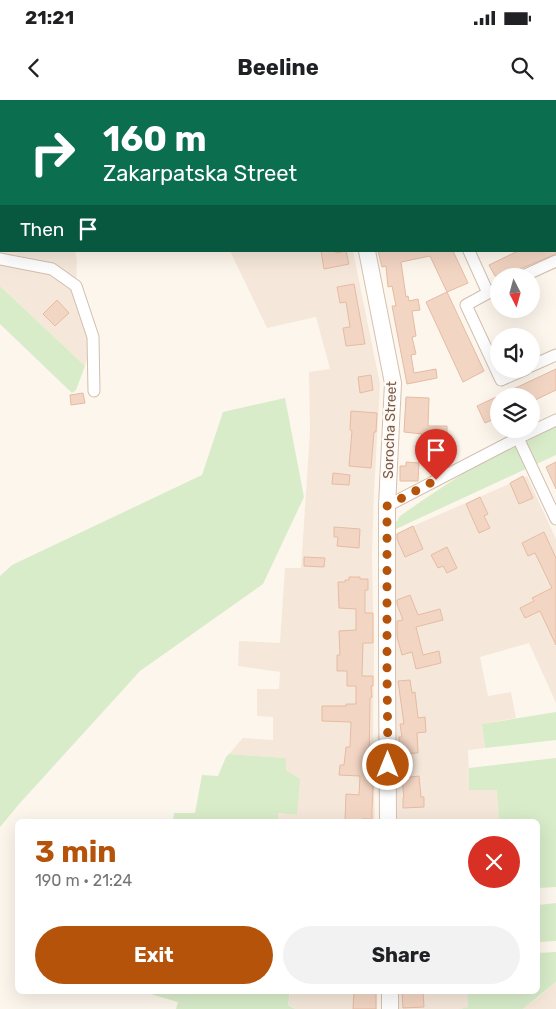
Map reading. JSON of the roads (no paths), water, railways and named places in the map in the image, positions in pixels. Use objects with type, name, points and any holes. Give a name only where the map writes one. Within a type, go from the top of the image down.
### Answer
[{"type":"main road","name":"Sorocha Street","points":[[367,252],[393,382],[387,506],[388,819]]},
{"type":"main road","points":[[390,994],[390,1009]]},
{"type":"street","points":[[469,252],[488,293],[466,305],[490,356]]},
{"type":"street","points":[[0,259],[52,269],[76,286],[93,337],[94,391]]},
{"type":"street","points":[[540,268],[556,261]]},
{"type":"street","points":[[540,362],[556,355]]},
{"type":"street","points":[[540,428],[556,420]]},
{"type":"street","points":[[387,506],[518,438],[556,519]]}]
